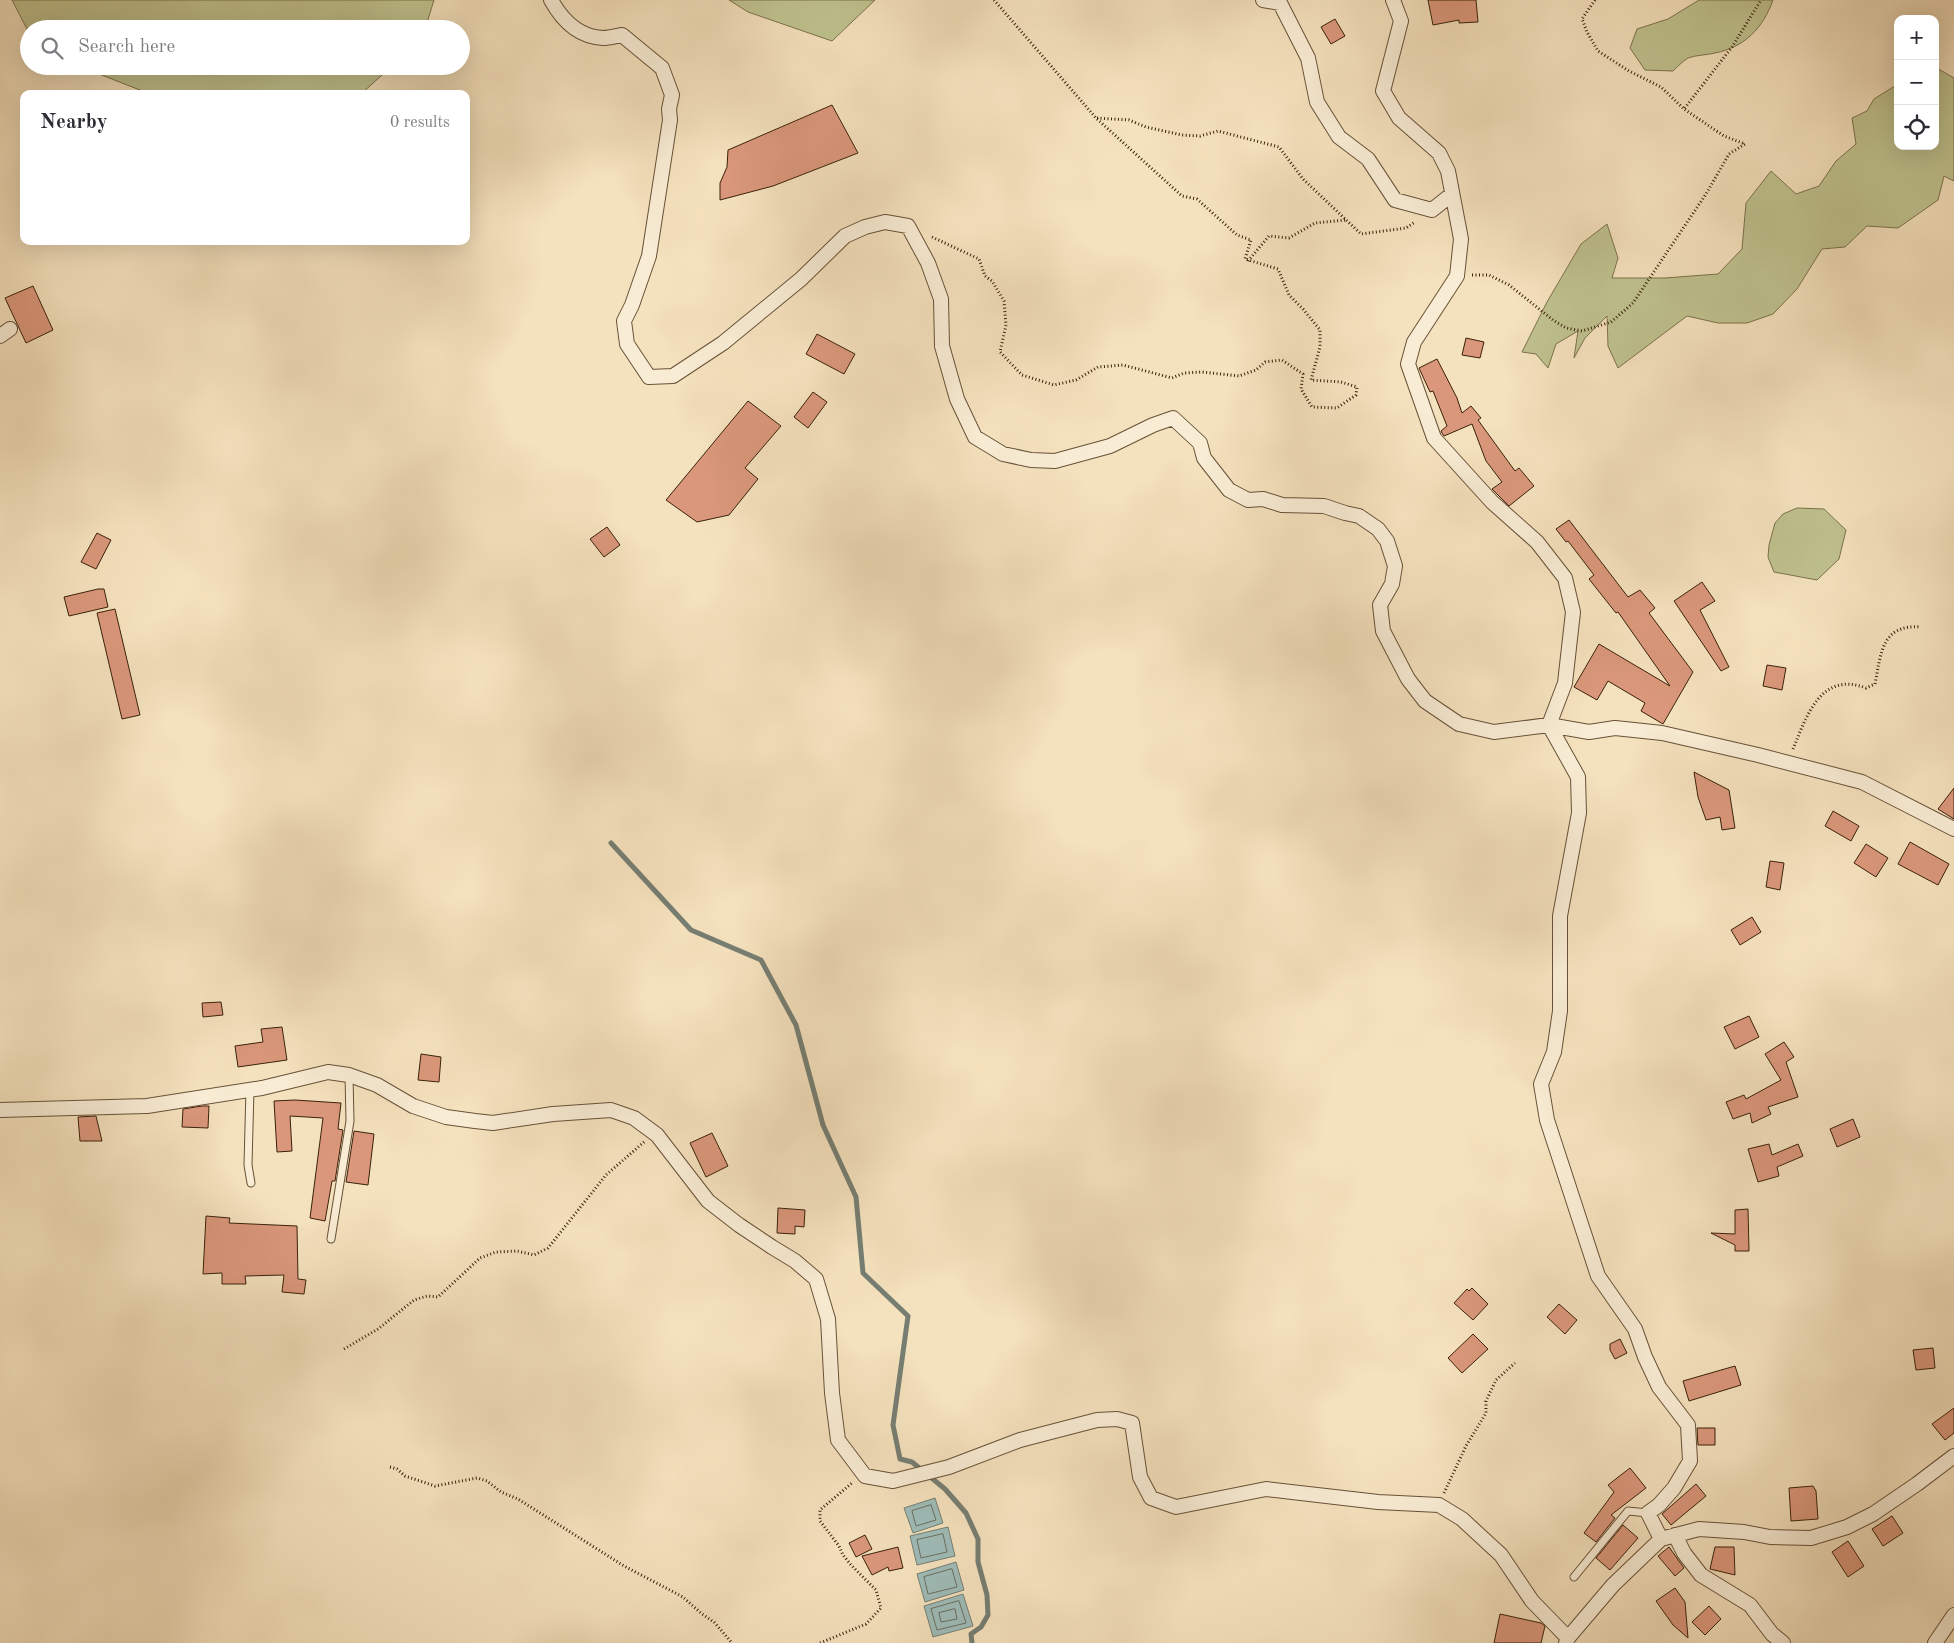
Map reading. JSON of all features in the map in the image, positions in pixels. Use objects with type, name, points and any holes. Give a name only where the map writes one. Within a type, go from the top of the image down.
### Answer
[{"type":"street","points":[[551,0],[559,14],[578,32],[602,38],[622,35],[662,68],[672,95],[669,109],[670,120],[649,256],[632,305],[624,321],[627,344],[649,377],[673,376],[722,342],[801,279],[845,236],[864,227],[885,222],[908,226],[928,263],[941,299],[942,346],[957,399],[975,437],[1003,454],[1031,460],[1055,461],[1110,446],[1153,425],[1173,418],[1200,444],[1204,458],[1229,490],[1248,500],[1263,499],[1282,505],[1324,506],[1359,516],[1378,529],[1387,541],[1395,566],[1392,584],[1380,605],[1383,632],[1408,680],[1425,701],[1459,724],[1494,732],[1549,725],[1589,732],[1615,728],[1662,733],[1780,760],[1862,782],[1954,829]]},
{"type":"street","points":[[1263,0],[1280,3],[1308,58],[1317,102],[1339,137],[1368,159],[1395,200],[1432,210],[1451,195]]},
{"type":"street","points":[[1393,0],[1401,21],[1383,90],[1399,118],[1439,153],[1448,171],[1451,195],[1461,239],[1457,276],[1414,342],[1408,364],[1434,438],[1492,502],[1537,542],[1565,578],[1573,612],[1565,683],[1549,725],[1578,778],[1579,812],[1560,916],[1560,1011],[1554,1052],[1541,1084],[1547,1120],[1598,1276],[1634,1329],[1659,1387],[1688,1425],[1690,1461],[1674,1488],[1648,1514],[1684,1553],[1701,1575],[1750,1605],[1772,1634],[1783,1643]]},
{"type":"street","points":[[0,1110],[147,1106],[250,1090],[328,1072],[349,1075],[377,1085],[413,1106],[446,1116],[493,1123],[553,1114],[610,1110],[634,1118],[657,1135],[708,1201],[755,1236],[796,1261],[816,1279],[828,1319],[832,1393],[838,1440],[864,1476],[893,1481],[949,1467],[1020,1440],[1097,1420],[1117,1419],[1132,1423],[1140,1477],[1151,1498],[1176,1507],[1266,1489],[1378,1502],[1439,1505],[1462,1519],[1501,1555],[1532,1601],[1567,1640],[1613,1585],[1668,1537],[1699,1529],[1744,1532],[1770,1537],[1811,1538],[1847,1527],[1873,1514],[1954,1456]]},
{"type":"street","points":[[1935,1643],[1954,1615]]},
{"type":"lane","points":[[331,1239],[350,1121],[349,1075]]},
{"type":"lane","points":[[250,1090],[248,1166],[251,1183]]},
{"type":"lane","points":[[1574,1577],[1628,1511],[1648,1514]]},
{"type":"path","points":[[908,226],[979,259],[985,276],[992,281],[1004,302],[1006,324],[1000,352],[1022,375],[1054,385],[1076,380],[1098,367],[1123,365],[1172,378],[1184,373],[1202,372],[1239,376],[1256,370],[1265,362],[1282,360],[1303,374],[1301,389],[1312,407],[1337,408],[1356,394],[1357,387],[1341,382],[1311,380],[1320,347],[1320,330],[1289,295],[1278,269],[1245,259],[1251,240],[1237,234],[1197,199],[1182,196],[1096,118],[994,0]]},
{"type":"path","points":[[1457,276],[1489,276],[1509,285],[1566,328],[1582,331],[1611,322],[1633,303],[1706,194],[1729,154],[1745,144],[1724,136],[1684,109],[1661,87],[1629,71],[1598,51],[1582,19],[1595,0]]},
{"type":"path","points":[[1684,109],[1732,47],[1761,0]]},
{"type":"path","points":[[1096,118],[1129,120],[1146,127],[1182,135],[1200,136],[1218,131],[1279,146],[1303,179],[1361,234],[1406,228],[1432,210]]},
{"type":"path","points":[[1248,260],[1269,236],[1289,238],[1315,223],[1346,220]]},
{"type":"path","points":[[1780,760],[1791,753],[1804,721],[1825,690],[1837,684],[1857,685],[1866,688],[1874,684],[1882,650],[1887,638],[1896,631],[1912,626],[1921,627]]},
{"type":"path","points":[[344,1349],[378,1330],[414,1300],[427,1296],[438,1297],[480,1258],[496,1252],[517,1251],[534,1255],[548,1248],[606,1175],[649,1136],[657,1135]]},
{"type":"path","points":[[1439,1505],[1466,1446],[1486,1414],[1486,1401],[1496,1380],[1515,1363]]},
{"type":"path","points":[[390,1467],[397,1469],[405,1476],[435,1486],[450,1485],[477,1478],[486,1481],[501,1492],[518,1498],[624,1566],[683,1597],[714,1622],[732,1643]]},
{"type":"path","points":[[820,1643],[866,1624],[880,1608],[876,1590],[851,1565],[820,1521],[820,1510],[852,1482],[864,1476]]},
{"type":"green space","points":[[12,0],[434,0],[428,20],[22,20]]},
{"type":"green space","points":[[729,0],[875,0],[832,41],[748,12]]},
{"type":"green space","points":[[1699,0],[1773,0],[1764,19],[1752,35],[1735,46],[1715,53],[1688,58],[1673,71],[1645,70],[1630,48],[1637,29],[1668,19]]},
{"type":"green space","points":[[1939,69],[1954,78],[1954,181],[1944,176],[1938,200],[1898,228],[1867,226],[1845,247],[1822,249],[1797,289],[1773,314],[1747,323],[1718,323],[1687,316],[1618,368],[1608,346],[1607,316],[1585,338],[1574,358],[1578,331],[1556,344],[1548,368],[1536,354],[1522,352],[1547,302],[1581,244],[1607,224],[1618,258],[1612,278],[1665,278],[1718,274],[1742,249],[1746,203],[1771,171],[1796,194],[1819,186],[1836,161],[1856,144],[1852,118],[1867,111],[1874,99],[1894,87],[1894,150],[1939,150]]},
{"type":"green space","points":[[102,75],[382,75],[365,90],[140,90]]},
{"type":"green space","points":[[1797,508],[1824,509],[1846,530],[1839,559],[1817,580],[1774,572],[1768,557],[1775,523],[1783,514]]},
{"type":"water","points":[[935,1498],[943,1523],[913,1533],[904,1508]]},
{"type":"water","points":[[948,1527],[955,1556],[917,1565],[910,1536]]},
{"type":"water","points":[[956,1562],[964,1590],[925,1602],[917,1574]]},
{"type":"water","points":[[963,1594],[973,1626],[933,1637],[924,1606]]},
{"type":"building","points":[[1428,0],[1476,0],[1478,22],[1459,23],[1459,20],[1433,25]]},
{"type":"building","points":[[1335,19],[1345,36],[1331,44],[1321,27]]},
{"type":"building","points":[[832,105],[858,153],[773,186],[720,200],[720,183],[727,167],[728,150]]},
{"type":"building","points":[[33,286],[53,330],[26,343],[5,298]]},
{"type":"building","points":[[817,334],[855,354],[844,374],[806,354]]},
{"type":"building","points":[[1466,338],[1484,342],[1480,358],[1462,355]]},
{"type":"building","points":[[1437,359],[1457,398],[1462,413],[1471,406],[1481,418],[1478,420],[1515,471],[1519,468],[1534,486],[1509,506],[1492,489],[1502,482],[1486,461],[1472,424],[1444,436],[1441,431],[1447,426],[1433,391],[1430,392],[1419,368]]},
{"type":"building","points":[[813,392],[827,402],[808,428],[794,417]]},
{"type":"building","points":[[748,401],[781,426],[745,468],[758,479],[729,515],[697,522],[666,500]]},
{"type":"building","points":[[1569,520],[1628,597],[1640,590],[1655,608],[1649,613],[1693,672],[1663,724],[1641,711],[1645,703],[1608,681],[1597,700],[1574,687],[1599,644],[1670,686],[1618,612],[1616,613],[1589,579],[1594,575],[1568,541],[1566,542],[1556,529]]},
{"type":"building","points":[[607,527],[620,545],[604,557],[590,539]]},
{"type":"building","points":[[97,533],[111,540],[96,569],[81,562]]},
{"type":"building","points":[[1702,582],[1715,601],[1700,610],[1729,667],[1721,671],[1674,601]]},
{"type":"building","points":[[104,589],[108,607],[69,616],[64,597]]},
{"type":"building","points":[[115,609],[140,715],[122,719],[97,613]]},
{"type":"building","points":[[1767,665],[1786,668],[1782,690],[1763,686]]},
{"type":"building","points":[[1694,772],[1729,790],[1735,828],[1722,830],[1720,817],[1706,820],[1698,797]]},
{"type":"building","points":[[1954,788],[1954,819],[1938,809]]},
{"type":"building","points":[[1833,811],[1859,826],[1851,841],[1825,826]]},
{"type":"building","points":[[1910,842],[1949,864],[1938,885],[1898,864]]},
{"type":"building","points":[[1866,844],[1888,858],[1876,877],[1854,863]]},
{"type":"building","points":[[1770,861],[1784,863],[1780,890],[1766,887]]},
{"type":"building","points":[[1752,917],[1761,932],[1740,945],[1731,930]]},
{"type":"building","points":[[221,1002],[223,1015],[203,1017],[202,1003]]},
{"type":"building","points":[[1749,1016],[1759,1037],[1735,1049],[1724,1027]]},
{"type":"building","points":[[282,1027],[287,1060],[238,1067],[235,1046],[263,1042],[261,1029]]},
{"type":"building","points":[[1784,1042],[1794,1057],[1786,1062],[1798,1097],[1768,1107],[1771,1114],[1752,1123],[1750,1113],[1733,1119],[1726,1102],[1744,1095],[1746,1099],[1781,1080],[1765,1054]]},
{"type":"building","points":[[421,1054],[441,1057],[439,1082],[418,1080]]},
{"type":"building","points":[[295,1100],[341,1103],[338,1129],[343,1130],[335,1181],[332,1181],[325,1221],[310,1218],[323,1118],[290,1116],[292,1151],[277,1152],[274,1101]]},
{"type":"building","points":[[209,1106],[208,1128],[182,1127],[183,1109]]},
{"type":"building","points":[[96,1116],[102,1141],[80,1141],[78,1117]]},
{"type":"building","points":[[1853,1119],[1860,1137],[1837,1147],[1830,1129]]},
{"type":"building","points":[[354,1131],[374,1134],[368,1185],[346,1182]]},
{"type":"building","points":[[712,1133],[728,1166],[706,1177],[690,1143]]},
{"type":"building","points":[[1769,1144],[1772,1155],[1798,1144],[1803,1156],[1777,1167],[1779,1176],[1758,1182],[1748,1149]]},
{"type":"building","points":[[778,1208],[805,1210],[804,1227],[795,1226],[795,1234],[777,1233]]},
{"type":"building","points":[[1748,1209],[1749,1251],[1735,1251],[1735,1245],[1711,1233],[1735,1234],[1735,1210]]},
{"type":"building","points":[[206,1216],[230,1218],[229,1223],[297,1226],[298,1279],[306,1280],[304,1294],[282,1292],[284,1275],[245,1276],[246,1284],[222,1284],[222,1273],[203,1274]]},
{"type":"building","points":[[1472,1288],[1488,1304],[1473,1320],[1454,1303],[1467,1289],[1469,1291]]},
{"type":"building","points":[[1559,1304],[1577,1320],[1565,1334],[1547,1317]]},
{"type":"building","points":[[1473,1334],[1488,1349],[1462,1373],[1448,1358]]},
{"type":"building","points":[[1620,1339],[1627,1353],[1615,1359],[1610,1350],[1610,1344]]},
{"type":"building","points":[[1933,1348],[1935,1368],[1916,1370],[1913,1350]]},
{"type":"building","points":[[1735,1366],[1741,1385],[1689,1401],[1683,1381]]},
{"type":"building","points":[[1954,1408],[1954,1433],[1945,1440],[1932,1424]]},
{"type":"building","points":[[1697,1428],[1715,1428],[1715,1445],[1698,1445]]},
{"type":"building","points":[[1630,1468],[1646,1488],[1611,1515],[1615,1518],[1596,1542],[1584,1533],[1614,1492],[1608,1485]]},
{"type":"building","points":[[1696,1484],[1706,1496],[1671,1525],[1662,1514]]},
{"type":"building","points":[[1813,1486],[1816,1491],[1818,1519],[1791,1521],[1789,1488]]},
{"type":"building","points":[[1892,1516],[1903,1533],[1883,1546],[1872,1529]]},
{"type":"building","points":[[1623,1525],[1638,1538],[1610,1570],[1596,1558]]},
{"type":"building","points":[[865,1535],[872,1549],[856,1557],[849,1543]]},
{"type":"building","points":[[1848,1541],[1864,1566],[1848,1577],[1832,1552]]},
{"type":"building","points":[[898,1547],[903,1568],[889,1571],[888,1567],[872,1575],[862,1556]]},
{"type":"building","points":[[1669,1547],[1684,1568],[1675,1576],[1658,1556]]},
{"type":"building","points":[[1715,1547],[1734,1547],[1735,1575],[1710,1569]]},
{"type":"building","points":[[1675,1588],[1685,1602],[1688,1638],[1673,1625],[1656,1601]]},
{"type":"building","points":[[1709,1606],[1721,1619],[1705,1635],[1692,1622]]},
{"type":"building","points":[[1500,1614],[1541,1623],[1545,1626],[1541,1643],[1494,1643]]},
{"type":"waterway","points":[[611,843],[691,930],[761,960],[796,1025],[823,1125],[856,1197],[863,1273],[908,1316],[893,1425],[900,1459],[912,1462],[945,1489],[966,1513],[978,1539],[978,1562],[987,1595],[988,1615],[981,1627],[971,1634],[972,1643]]}]
